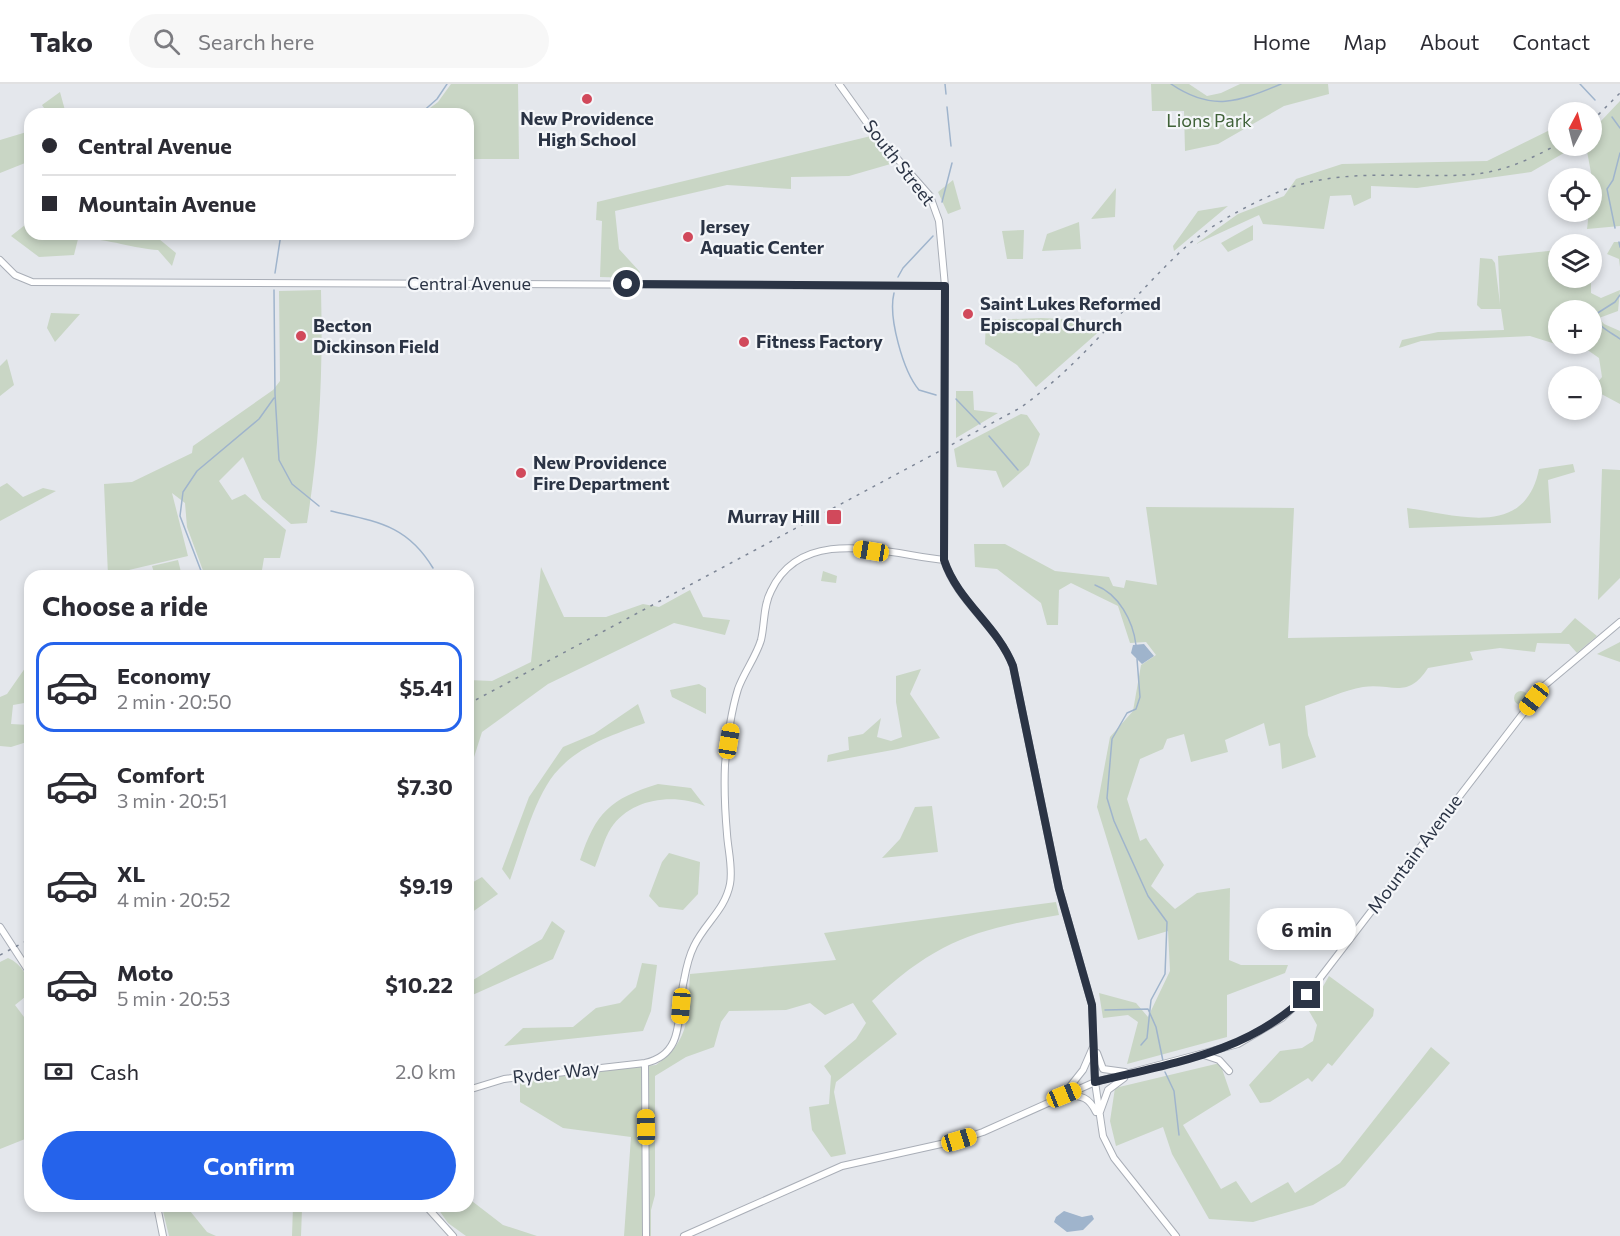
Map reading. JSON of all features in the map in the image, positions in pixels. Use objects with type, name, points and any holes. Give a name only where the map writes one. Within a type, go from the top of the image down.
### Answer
[{"type":"street","name":"South Street","points":[[838,84],[872,130],[934,204],[941,230],[945,286],[944,560],[955,586],[995,633],[1013,666],[1059,889],[1089,993],[1095,1041],[1098,1118]]},
{"type":"street","name":"Central Avenue","points":[[0,260],[15,275],[32,282],[945,286]]},
{"type":"street","points":[[646,1236],[645,1063],[664,1055],[674,1042],[678,1029],[683,982],[693,948],[727,897],[731,882],[726,818],[726,762],[738,689],[759,647],[766,603],[775,582],[784,570],[802,557],[831,548],[858,549],[944,560]]},
{"type":"street","name":"Mountain Avenue","points":[[684,1236],[842,1166],[983,1132],[1095,1082],[1204,1055],[1252,1037],[1282,1018],[1307,995],[1544,686],[1620,622]]},
{"type":"street","points":[[0,927],[24,964]]},
{"type":"street","points":[[1095,1041],[1103,1069],[1134,1072]]},
{"type":"street","points":[[1095,1041],[1083,1070],[1064,1095],[1088,1099],[1114,1158],[1176,1236]]},
{"type":"street","points":[[1204,1055],[1219,1060],[1230,1071]]},
{"type":"street","name":"Ryder Way","points":[[474,1088],[504,1079],[645,1063]]},
{"type":"street","points":[[1098,1118],[1108,1090],[1134,1072]]},
{"type":"street","points":[[158,1212],[163,1236]]},
{"type":"street","points":[[431,1212],[453,1236]]},
{"type":"green space","points":[[451,84],[518,84],[519,159],[474,159],[474,108],[430,108],[438,102]]},
{"type":"green space","name":"Lions Park","points":[[1151,84],[1189,84],[1207,96],[1221,93],[1240,84],[1328,84],[1329,94],[1284,106],[1218,144],[1185,151],[1184,111],[1152,111]]},
{"type":"green space","points":[[60,92],[64,108],[44,108],[42,105]]},
{"type":"green space","points":[[1620,101],[1620,226],[1587,229],[1588,222],[1602,222],[1602,168],[1590,168],[1588,156],[1602,156],[1602,120]]},
{"type":"green space","points":[[1548,131],[1548,156],[1559,156],[1531,172],[1417,188],[1371,186],[1371,198],[1354,206],[1351,195],[1330,196],[1324,229],[1263,224],[1259,215],[1196,244],[1238,214],[1284,196],[1296,179],[1342,164],[1487,161]]},
{"type":"green space","points":[[24,133],[24,163],[0,173],[0,140]]},
{"type":"green space","points":[[871,136],[894,163],[849,176],[791,177],[791,189],[727,185],[615,211],[619,249],[640,272],[634,278],[600,277],[602,221],[596,220],[597,202]]},
{"type":"green space","points":[[953,180],[961,209],[948,214],[938,192]]},
{"type":"green space","points":[[1116,188],[1115,217],[1091,219]]},
{"type":"green space","points":[[1228,206],[1174,251],[1173,246],[1198,211]]},
{"type":"green space","points":[[1079,222],[1081,249],[1042,251],[1047,234]]},
{"type":"green space","points":[[1253,225],[1253,240],[1228,252],[1221,243]]},
{"type":"green space","points":[[24,226],[24,240],[78,240],[74,255],[39,257],[11,236]]},
{"type":"green space","points":[[1024,230],[1023,259],[1007,259],[1002,231]]},
{"type":"green space","points":[[96,240],[160,240],[176,253],[172,266],[158,250]]},
{"type":"green space","points":[[1614,242],[1620,242],[1620,267],[1619,259],[1607,254]]},
{"type":"green space","points":[[1548,251],[1548,288],[1591,288],[1591,293],[1601,298],[1620,290],[1618,311],[1602,317],[1602,300],[1548,300],[1548,342],[1530,336],[1421,341],[1399,348],[1402,340],[1438,332],[1504,330],[1501,309],[1481,309],[1477,305],[1480,258],[1492,259],[1495,263],[1500,304],[1498,256]]},
{"type":"green space","points":[[321,290],[320,407],[307,523],[291,524],[262,499],[243,457],[219,481],[232,500],[245,494],[286,530],[280,558],[264,558],[262,570],[203,570],[187,527],[185,503],[172,493],[188,556],[129,570],[108,570],[104,484],[132,482],[192,453],[193,446],[273,390],[280,381],[279,291]]},
{"type":"green space","points":[[51,313],[80,314],[55,342],[47,328]]},
{"type":"green space","points":[[1041,318],[1111,321],[1036,387],[1017,365],[985,344],[986,320]]},
{"type":"green space","points":[[1602,322],[1620,331],[1620,404],[1602,394],[1602,366],[1599,358],[1593,354],[1602,354]]},
{"type":"green space","points":[[7,359],[14,385],[0,396],[0,366]]},
{"type":"green space","points":[[956,391],[973,391],[974,410],[998,413],[956,438]]},
{"type":"green space","points":[[1021,414],[1027,415],[1040,434],[1029,465],[1003,488],[996,471],[957,467],[954,449]]},
{"type":"green space","points":[[1573,464],[1575,472],[1548,480],[1551,523],[1409,528],[1407,508],[1467,517],[1505,514],[1520,506],[1531,491],[1539,469]]},
{"type":"green space","points":[[1602,469],[1620,470],[1620,578],[1598,600]]},
{"type":"green space","points":[[7,483],[23,497],[43,488],[56,491],[0,521],[0,487]]},
{"type":"green space","points":[[1146,507],[1294,508],[1288,638],[1561,633],[1575,618],[1597,636],[1577,653],[1569,644],[1537,643],[1535,652],[1500,648],[1470,652],[1473,660],[1428,668],[1420,678],[1406,687],[1356,688],[1305,706],[1308,735],[1316,757],[1282,769],[1280,743],[1269,746],[1264,723],[1225,740],[1228,752],[1191,762],[1184,734],[1167,739],[1163,749],[1140,759],[1127,799],[1140,841],[1146,838],[1164,865],[1151,886],[1175,909],[1197,893],[1230,888],[1229,960],[1241,965],[1288,965],[1285,973],[1227,995],[1227,1037],[1127,1064],[1138,1022],[1128,1015],[1103,1018],[1099,993],[1136,1003],[1148,1017],[1170,971],[1168,931],[1138,940],[1097,807],[1110,737],[1133,711],[1141,665],[1156,655],[1146,642],[1130,643],[1118,606],[1071,583],[1059,590],[1058,625],[1047,625],[1041,603],[997,569],[975,567],[974,544],[1005,544],[1055,571],[1109,577],[1113,586],[1124,588],[1126,580],[1157,585]]},
{"type":"green space","points":[[178,560],[180,570],[153,570],[152,566]]},
{"type":"green space","points":[[541,567],[564,617],[606,617],[643,604],[659,607],[690,590],[703,617],[730,620],[725,635],[674,623],[548,684],[482,732],[474,757],[474,680],[492,681],[531,662]]},
{"type":"green space","points":[[823,571],[837,576],[836,583],[821,581]]},
{"type":"green space","points":[[1620,642],[1620,662],[1597,654]]},
{"type":"green space","points":[[921,669],[910,694],[940,738],[898,749],[827,762],[828,755],[849,750],[848,737],[863,734],[881,718],[877,737],[891,741],[902,737],[896,702],[896,676]]},
{"type":"green space","points":[[24,670],[24,703],[13,705],[11,724],[24,725],[24,743],[11,747],[0,746],[0,697],[7,694]]},
{"type":"green space","points":[[699,684],[706,688],[706,714],[672,697],[670,690]]},
{"type":"green space","points":[[1518,691],[1524,691],[1528,698],[1524,705],[1518,705],[1514,701],[1514,695]]},
{"type":"green space","points":[[638,704],[645,723],[588,747],[568,761],[550,779],[536,806],[510,880],[502,869],[529,797],[563,747],[594,734]]},
{"type":"green space","points":[[658,784],[691,788],[705,806],[667,799],[641,804],[620,818],[611,828],[595,867],[580,860],[592,830],[607,810],[628,795]]},
{"type":"green space","points":[[932,806],[938,852],[882,858],[900,839],[915,807]]},
{"type":"green space","points":[[669,853],[700,862],[698,894],[683,910],[659,907],[649,896],[662,862]]},
{"type":"green space","points":[[482,877],[498,894],[474,911],[474,882]]},
{"type":"green space","points":[[1056,902],[1059,915],[979,933],[937,951],[917,964],[872,1001],[897,1034],[836,1082],[834,1092],[846,1154],[831,1157],[812,1130],[809,1107],[829,1104],[831,1076],[824,1066],[856,1039],[866,1023],[853,1003],[825,1015],[810,1003],[786,1010],[729,1011],[721,1022],[714,1047],[686,1057],[655,1076],[655,1195],[651,1210],[651,1236],[624,1236],[631,1137],[563,1128],[520,1102],[520,1078],[656,1065],[668,1055],[682,1036],[687,1014],[690,974],[836,960],[824,933]]},
{"type":"green space","points":[[552,921],[565,931],[553,959],[474,994],[474,979],[542,939]]},
{"type":"green space","points":[[8,958],[24,972],[24,998],[15,1005],[24,1017],[24,1139],[0,1149],[0,962]]},
{"type":"green space","points":[[642,963],[657,965],[651,1011],[643,1031],[504,1046],[523,1028],[573,1027],[596,1008],[620,1003],[636,987]]},
{"type":"green space","points":[[1329,976],[1374,1009],[1373,1016],[1332,1066],[1328,1063],[1312,1082],[1308,1078],[1270,1102],[1260,1103],[1249,1085],[1280,1051],[1302,1048],[1313,1041],[1317,1025],[1309,1011]]},
{"type":"green space","points":[[1431,1047],[1450,1063],[1345,1186],[1313,1205],[1253,1222],[1209,1219],[1172,1154],[1163,1127],[1116,1146],[1110,1121],[1115,1088],[1220,1063],[1231,1095],[1183,1125],[1221,1189],[1236,1181],[1251,1203],[1288,1182],[1295,1193],[1340,1163]]},
{"type":"green space","points":[[474,1203],[503,1225],[537,1236],[466,1236],[448,1223],[440,1212],[474,1212]]},
{"type":"green space","points":[[163,1212],[191,1212],[207,1232],[216,1236],[169,1236]]},
{"type":"green space","points":[[293,1212],[302,1212],[301,1236],[292,1236]]},
{"type":"water","points":[[1144,644],[1154,656],[1142,664],[1131,653],[1133,645]]},
{"type":"water","points":[[1064,1211],[1082,1217],[1092,1215],[1094,1219],[1083,1230],[1067,1232],[1054,1222],[1056,1217]]},
{"type":"waterway","points":[[427,108],[437,99],[447,84]]},
{"type":"waterway","points":[[945,84],[946,94]]},
{"type":"waterway","points":[[1171,84],[1186,93],[1212,101],[1251,96],[1281,84]]},
{"type":"waterway","points":[[1580,84],[1595,100]]},
{"type":"waterway","points":[[947,107],[951,146]]},
{"type":"waterway","points":[[1612,117],[1620,128]]},
{"type":"waterway","points":[[1615,228],[1607,189],[1613,180],[1620,153]]},
{"type":"waterway","points":[[942,202],[952,163]]},
{"type":"waterway","points":[[898,277],[903,268],[933,236]]},
{"type":"waterway","points":[[275,273],[280,240]]},
{"type":"waterway","points":[[1619,242],[1620,247]]},
{"type":"waterway","points":[[274,290],[275,394],[279,460],[292,484],[319,506]]},
{"type":"waterway","points":[[894,293],[893,316],[902,357],[919,390],[936,395]]},
{"type":"waterway","points":[[1620,295],[1615,302],[1596,314],[1601,326],[1620,339]]},
{"type":"waterway","points":[[201,570],[180,516],[183,492],[197,471],[259,419],[274,398]]},
{"type":"waterway","points":[[956,399],[980,424]]},
{"type":"waterway","points":[[989,436],[1018,470]]},
{"type":"waterway","points":[[331,511],[363,518],[402,534],[413,542],[433,568]]},
{"type":"waterway","points":[[1095,585],[1104,589],[1123,609],[1132,627],[1136,645]]},
{"type":"waterway","points":[[1137,659],[1140,697],[1136,709],[1127,713],[1112,739],[1107,798],[1114,821],[1148,896],[1167,922],[1165,974],[1151,1000],[1147,1038],[1141,1045]]},
{"type":"waterway","points":[[1105,1010],[1148,1009],[1156,1027],[1163,1061]]},
{"type":"waterway","points":[[1165,1072],[1174,1091],[1179,1135]]},
{"type":"railway","points":[[1602,111],[1620,93]]},
{"type":"railway","points":[[474,701],[1020,408],[1083,354],[1187,246],[1210,228],[1249,206],[1276,193],[1322,180],[1368,175],[1477,174],[1525,161],[1548,149]]},
{"type":"railway","points":[[0,955],[24,942]]},
{"type":"place","name":"New Providence High School","points":[[587,99]]},
{"type":"place","name":"Jersey Aquatic Center","points":[[688,237]]},
{"type":"place","name":"Saint Lukes Reformed Episcopal Church","points":[[968,314]]},
{"type":"place","name":"Becton Dickinson Field","points":[[301,336]]},
{"type":"place","name":"Fitness Factory","points":[[744,342]]},
{"type":"place","name":"New Providence Fire Department","points":[[521,473]]},
{"type":"place","name":"Murray Hill","points":[[834,517]]},
{"type":"route","points":[[627,284],[945,286],[946,403],[942,528],[944,560],[955,586],[995,633],[1013,666],[1059,889],[1092,1005],[1095,1082],[1204,1055],[1238,1044],[1282,1018],[1307,995]]}]
